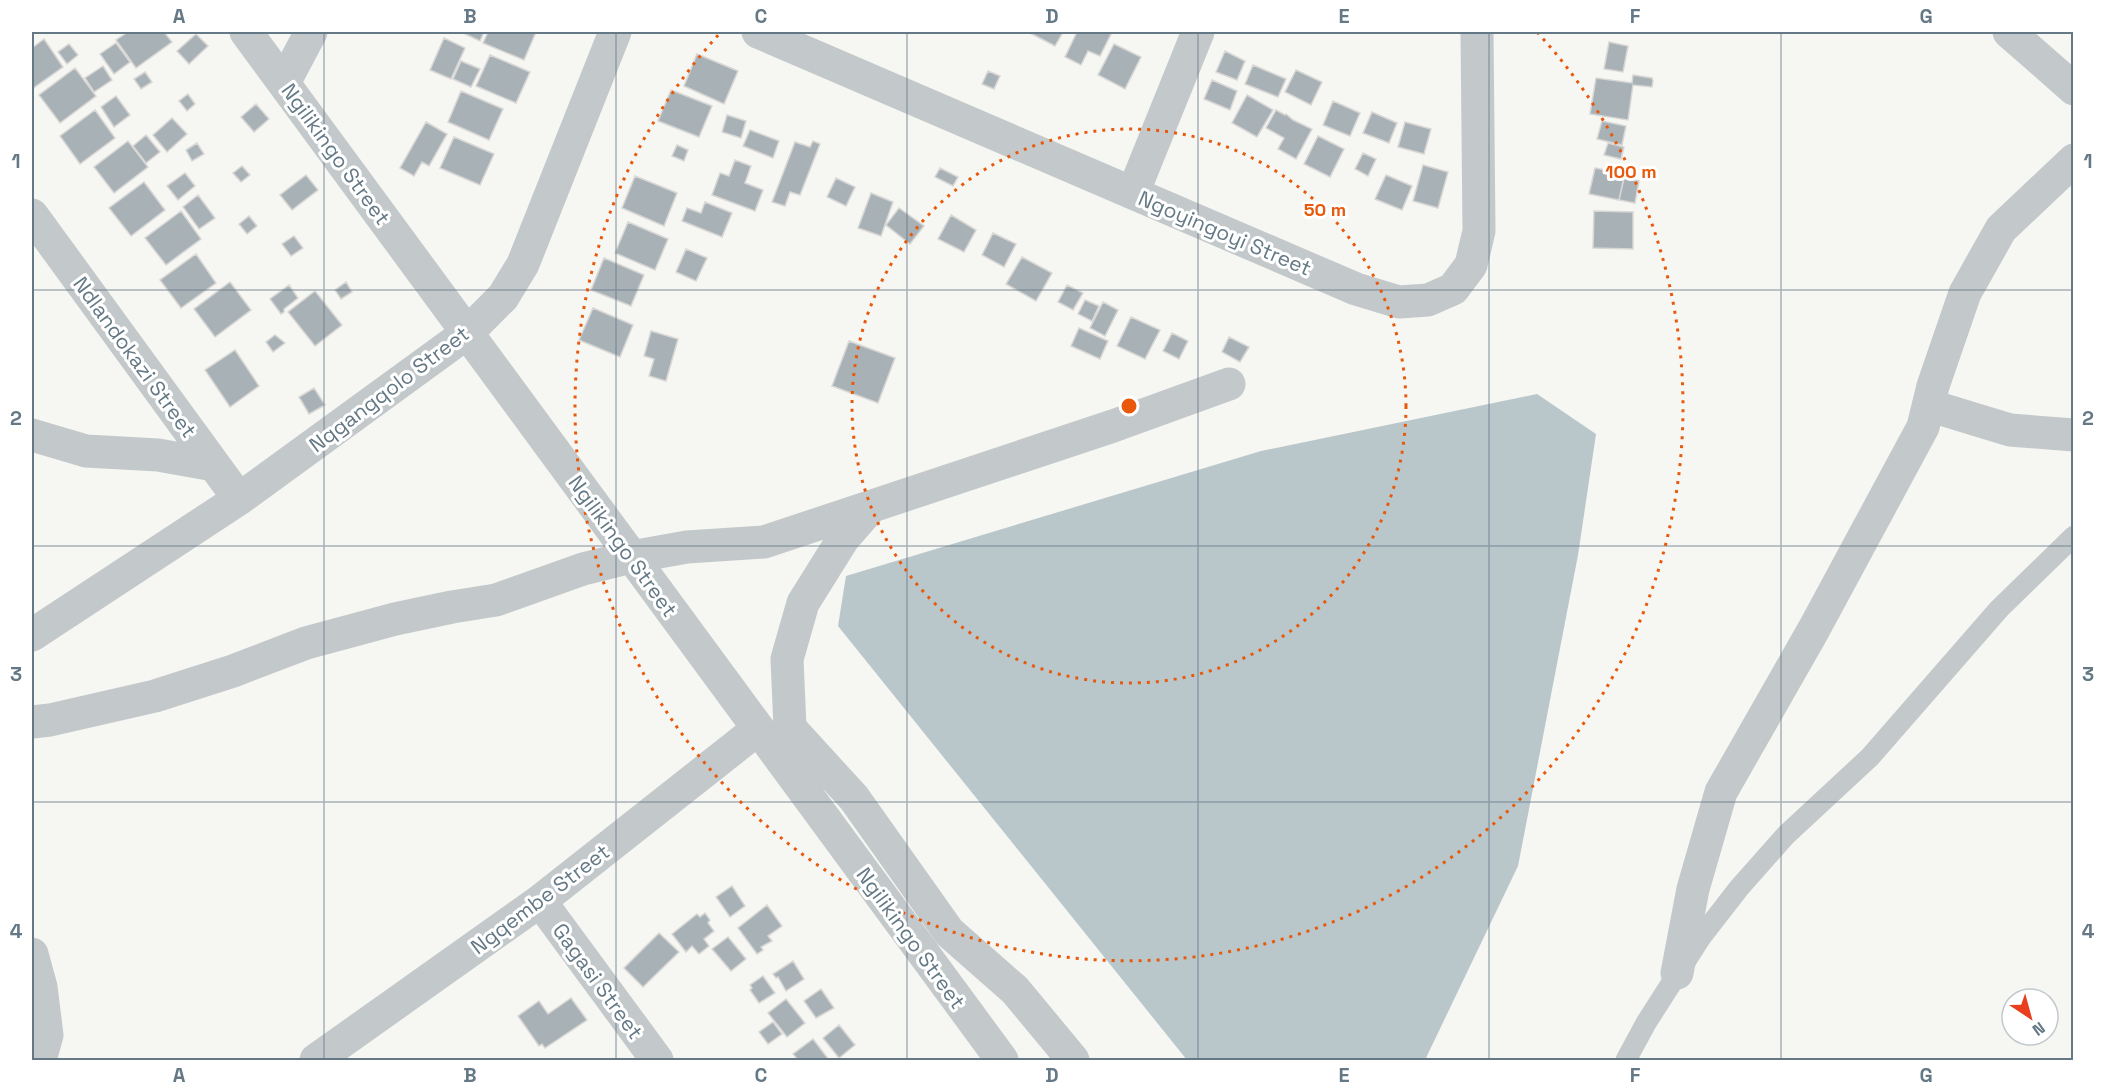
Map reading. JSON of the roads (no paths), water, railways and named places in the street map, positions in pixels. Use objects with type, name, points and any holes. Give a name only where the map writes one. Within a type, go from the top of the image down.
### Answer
[{"type":"street","name":"Ngilikingo Street","points":[[246,32],[1002,1060]]},
{"type":"street","points":[[284,83],[311,32]]},
{"type":"street","name":"Nqgangqolo Street","points":[[32,635],[239,499],[467,333],[503,297],[523,264],[615,32]]},
{"type":"street","name":"Ngoyingoyi Street","points":[[758,32],[1356,289],[1399,302],[1428,300],[1453,289],[1471,265],[1479,231],[1475,32]]},
{"type":"street","points":[[1132,193],[1198,32]]},
{"type":"street","points":[[2009,32],[2073,89]]},
{"type":"street","points":[[1677,974],[1693,889],[1721,792],[1814,629],[1923,427],[1933,386],[1965,293],[2001,229],[2073,160]]},
{"type":"street","name":"Ndlandokazi Street","points":[[36,230],[239,499]]},
{"type":"street","points":[[32,722],[155,696],[233,671],[306,643],[395,619],[496,600],[583,569],[631,557],[687,547],[764,542],[1113,426],[1229,384]]},
{"type":"street","points":[[1928,407],[2010,430],[2073,435]]},
{"type":"street","points":[[32,435],[86,451],[158,455],[214,465]]},
{"type":"street","points":[[872,506],[843,539],[802,603],[787,659],[790,728],[855,798],[949,932],[1015,990],[1073,1060]]},
{"type":"street","name":"Ngqembe Street","points":[[319,1060],[540,901],[758,729]]},
{"type":"street","name":"Gagasi Street","points":[[540,901],[657,1060]]},
{"type":"street","points":[[32,954],[41,987],[47,1035],[40,1060]]},
{"type":"lane","points":[[1626,1060],[1677,974],[1720,912],[1786,835],[1870,757],[1999,609],[2073,536]]}]
